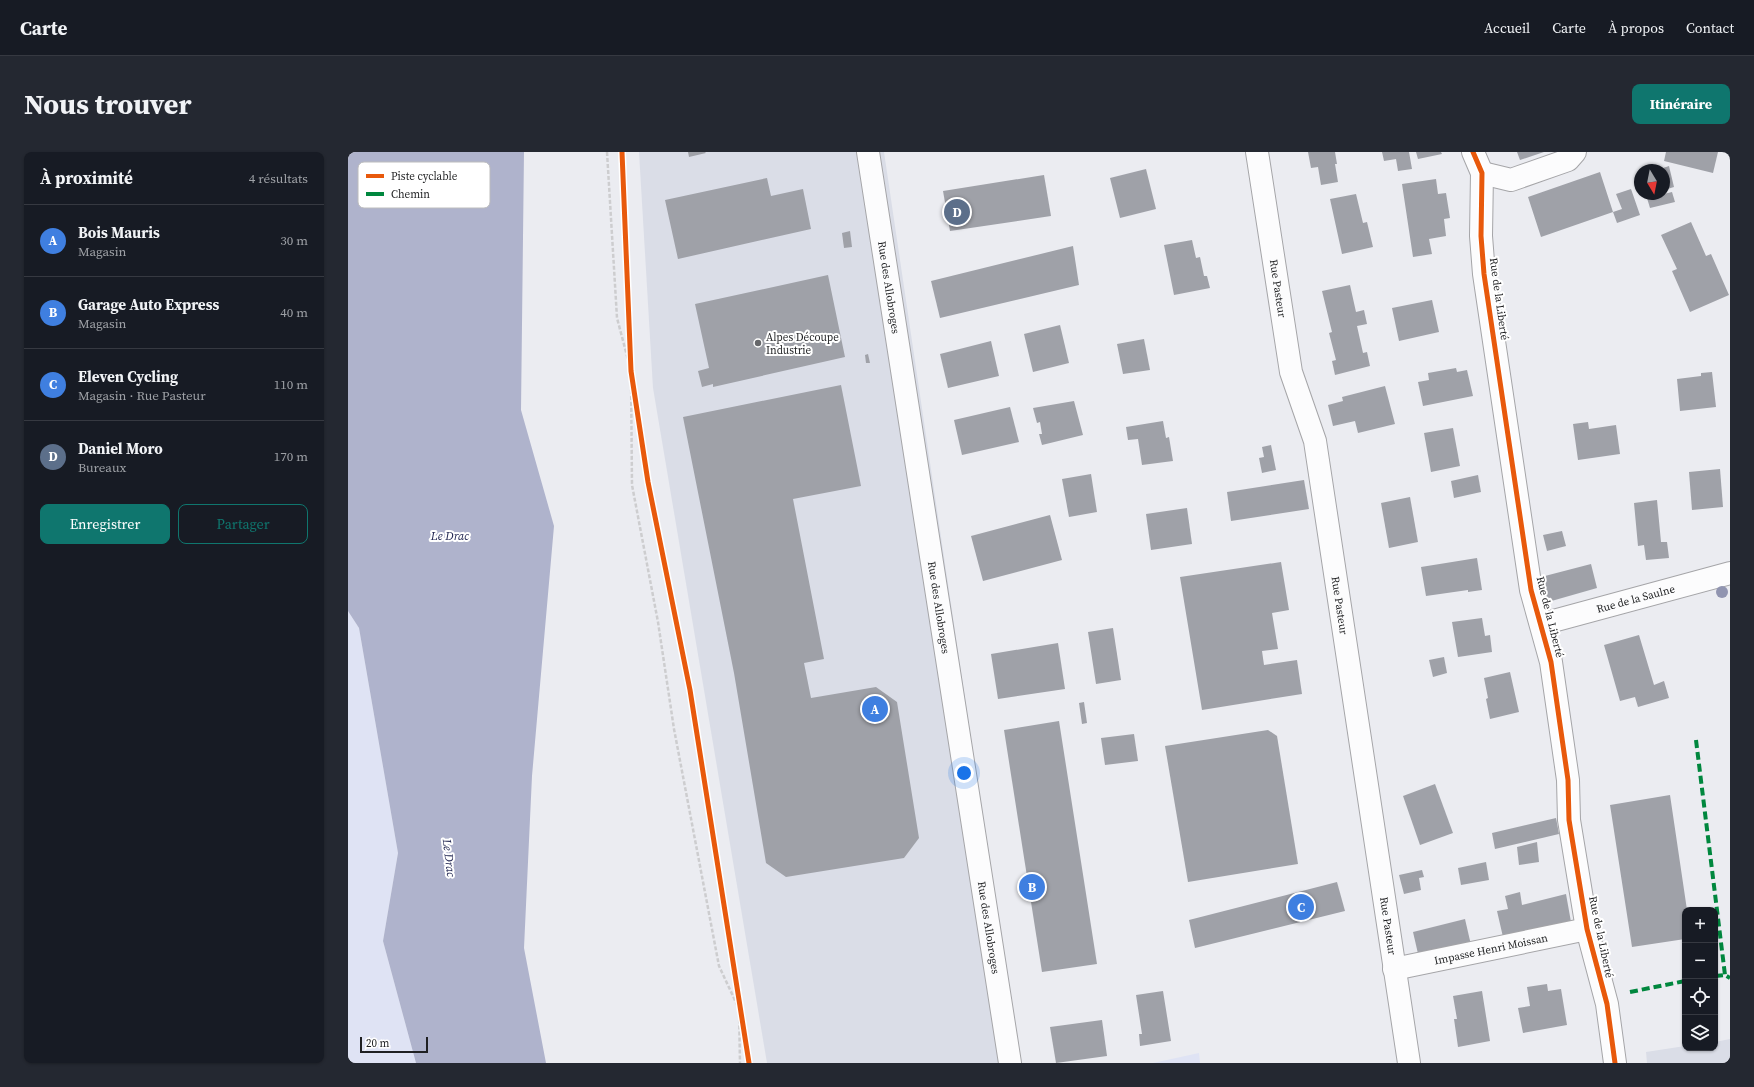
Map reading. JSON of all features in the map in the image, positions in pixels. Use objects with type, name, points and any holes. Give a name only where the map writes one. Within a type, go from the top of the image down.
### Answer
[{"type":"street","name":"Rue des Allobroges","points":[[868,152],[1010,1063]]},
{"type":"street","name":"Rue Pasteur","points":[[1257,152],[1291,372],[1315,441],[1409,1063]]},
{"type":"street","name":"Rue de la Liberté","points":[[1473,152],[1482,173],[1481,236],[1484,274],[1531,590],[1542,624],[1551,662],[1568,780],[1569,820],[1587,929],[1607,1004],[1615,1063]]},
{"type":"street","points":[[1482,173],[1511,180],[1568,160],[1574,152]]},
{"type":"street","name":"Rue de la Saulne","points":[[1542,624],[1730,573]]},
{"type":"street","name":"Impasse Henri Moissan","points":[[1394,969],[1587,929]]},
{"type":"path","points":[[607,152],[617,318],[631,371],[632,485],[658,622],[674,729],[719,966],[739,1009],[740,1063]]},
{"type":"shaded area","points":[[639,152],[884,152],[1019,1063],[767,1063],[653,388]]},
{"type":"shaded area","points":[[348,611],[359,628],[398,853],[383,941],[416,1063],[348,1063]]},
{"type":"shaded area","points":[[1730,1039],[1730,1063],[1647,1063],[1646,1052],[1682,1046],[1682,1051],[1718,1051],[1718,1041]]},
{"type":"shaded area","points":[[1199,1053],[1200,1063],[1153,1063]]},
{"type":"water","name":"Le Drac","points":[[348,152],[524,152],[521,410],[554,526],[532,776],[524,948],[546,1063],[416,1063],[383,941],[398,853],[359,628],[348,611]]},
{"type":"building","points":[[688,152],[705,152],[706,153],[689,157]]},
{"type":"building","points":[[1308,152],[1335,152],[1338,182],[1321,185],[1318,167],[1311,168]]},
{"type":"building","points":[[1382,152],[1409,152],[1412,169],[1398,171],[1396,159],[1384,161]]},
{"type":"building","points":[[1416,152],[1441,152],[1442,154],[1418,159]]},
{"type":"building","points":[[1517,152],[1544,152],[1520,160]]},
{"type":"building","points":[[1666,152],[1718,152],[1713,173],[1664,161]]},
{"type":"building","points":[[1146,169],[1156,209],[1120,218],[1110,178]]},
{"type":"building","points":[[1670,170],[1674,187],[1670,188]]},
{"type":"building","points":[[1600,172],[1613,212],[1541,237],[1528,197]]},
{"type":"building","points":[[1044,175],[1051,216],[950,231],[943,191]]},
{"type":"building","points":[[767,178],[771,196],[803,189],[811,229],[678,259],[665,200]]},
{"type":"building","points":[[1436,179],[1438,194],[1446,193],[1450,218],[1444,219],[1446,236],[1429,239],[1432,254],[1413,257],[1402,184]]},
{"type":"building","points":[[1631,189],[1640,215],[1617,223],[1613,212],[1622,209],[1616,194]]},
{"type":"building","points":[[1670,192],[1672,192],[1675,202],[1650,208],[1648,200],[1670,200]]},
{"type":"building","points":[[1356,194],[1363,223],[1367,222],[1373,247],[1342,254],[1330,199]]},
{"type":"building","points":[[1691,222],[1706,256],[1711,254],[1729,295],[1690,312],[1672,271],[1677,269],[1661,235]]},
{"type":"building","points":[[850,231],[852,247],[844,248],[842,233]]},
{"type":"building","points":[[1192,240],[1196,258],[1200,257],[1204,276],[1207,276],[1210,288],[1174,295],[1164,245]]},
{"type":"building","points":[[1073,246],[1079,285],[940,318],[931,281]]},
{"type":"building","points":[[828,275],[845,357],[713,387],[713,384],[702,387],[698,371],[709,368],[695,304]]},
{"type":"building","points":[[1350,285],[1356,312],[1364,310],[1367,324],[1357,326],[1363,353],[1367,352],[1370,366],[1335,375],[1332,361],[1336,360],[1329,333],[1332,332],[1322,291]]},
{"type":"building","points":[[1432,300],[1439,332],[1399,341],[1392,308]]},
{"type":"building","points":[[1060,325],[1069,363],[1033,372],[1024,334]]},
{"type":"building","points":[[1144,339],[1150,370],[1123,374],[1117,344]]},
{"type":"building","points":[[991,341],[999,376],[948,388],[940,354]]},
{"type":"building","points":[[868,354],[870,363],[866,363],[865,355]]},
{"type":"building","points":[[1456,368],[1457,372],[1467,370],[1473,396],[1423,406],[1418,382],[1429,380],[1428,373]]},
{"type":"building","points":[[1712,372],[1716,407],[1680,411],[1677,379],[1701,376],[1701,373]]},
{"type":"building","points":[[841,385],[861,486],[793,499],[824,659],[804,663],[811,698],[876,687],[897,702],[919,838],[904,858],[786,877],[766,863],[734,673],[683,417]]},
{"type":"building","points":[[1385,386],[1395,424],[1358,433],[1355,421],[1333,426],[1328,405],[1343,401],[1342,397]]},
{"type":"building","points":[[1074,401],[1083,435],[1042,445],[1039,434],[1042,434],[1040,422],[1037,423],[1033,408]]},
{"type":"building","points":[[1010,407],[1019,442],[962,455],[954,420]]},
{"type":"building","points":[[1163,421],[1166,438],[1169,437],[1173,461],[1142,465],[1138,439],[1128,440],[1126,427]]},
{"type":"building","points":[[1588,422],[1589,429],[1616,425],[1620,454],[1578,460],[1573,424]]},
{"type":"building","points":[[1453,428],[1460,466],[1431,472],[1424,433]]},
{"type":"building","points":[[1271,445],[1276,470],[1262,473],[1259,458],[1264,457],[1262,447]]},
{"type":"building","points":[[1720,469],[1723,507],[1692,510],[1689,472]]},
{"type":"building","points":[[1091,474],[1097,512],[1069,517],[1062,479]]},
{"type":"building","points":[[1478,475],[1481,492],[1454,498],[1451,481]]},
{"type":"building","points":[[1304,480],[1309,509],[1231,521],[1227,492]]},
{"type":"building","points":[[1410,497],[1418,542],[1389,548],[1381,503]]},
{"type":"building","points":[[1657,500],[1661,542],[1667,542],[1669,558],[1646,560],[1644,545],[1638,546],[1634,503]]},
{"type":"building","points":[[1187,508],[1192,544],[1151,550],[1146,514]]},
{"type":"building","points":[[1050,515],[1062,560],[983,581],[971,536]]},
{"type":"building","points":[[1562,531],[1566,546],[1547,551],[1543,535]]},
{"type":"building","points":[[1477,558],[1482,590],[1468,592],[1468,590],[1426,596],[1421,567]]},
{"type":"building","points":[[1281,562],[1289,610],[1272,613],[1278,649],[1262,651],[1264,665],[1297,660],[1302,694],[1202,710],[1180,577]]},
{"type":"building","points":[[1591,564],[1597,588],[1548,602],[1541,577]]},
{"type":"building","points":[[1482,618],[1485,636],[1490,635],[1492,652],[1458,657],[1452,622]]},
{"type":"building","points":[[1113,628],[1121,680],[1096,684],[1088,632]]},
{"type":"building","points":[[1639,635],[1654,685],[1664,681],[1669,698],[1638,707],[1635,697],[1620,701],[1604,645]]},
{"type":"building","points":[[1058,643],[1065,689],[998,699],[991,654]]},
{"type":"building","points":[[1444,657],[1447,673],[1433,677],[1429,660]]},
{"type":"building","points":[[1510,672],[1519,712],[1490,719],[1484,678]]},
{"type":"building","points":[[1084,702],[1087,723],[1082,724],[1079,703]]},
{"type":"building","points":[[1059,721],[1097,964],[1042,972],[1004,730]]},
{"type":"building","points":[[1268,730],[1277,736],[1298,864],[1188,882],[1165,746]]},
{"type":"building","points":[[1134,734],[1138,761],[1105,765],[1101,738]]},
{"type":"building","points":[[1435,784],[1453,833],[1420,845],[1403,796]]},
{"type":"building","points":[[1670,795],[1687,907],[1682,907],[1682,939],[1632,947],[1610,805]]},
{"type":"building","points":[[1556,818],[1559,834],[1495,849],[1492,833]]},
{"type":"building","points":[[1537,842],[1539,862],[1519,865],[1517,847]]},
{"type":"building","points":[[1486,862],[1489,880],[1461,885],[1458,868]]},
{"type":"building","points":[[1422,870],[1424,877],[1419,878],[1421,890],[1404,894],[1399,875]]},
{"type":"building","points":[[1337,882],[1345,911],[1195,948],[1189,920]]},
{"type":"building","points":[[1520,892],[1522,905],[1566,894],[1571,922],[1503,937],[1497,911],[1508,909],[1505,896]]},
{"type":"building","points":[[1465,919],[1471,945],[1419,958],[1413,932]]},
{"type":"building","points":[[1547,984],[1548,991],[1561,989],[1567,1025],[1523,1033],[1518,1008],[1530,1006],[1527,987]]},
{"type":"building","points":[[1163,991],[1171,1041],[1140,1046],[1139,1034],[1142,1034],[1136,995]]},
{"type":"building","points":[[1482,991],[1490,1041],[1458,1047],[1454,1019],[1457,1019],[1453,996]]},
{"type":"building","points":[[1102,1020],[1107,1056],[1056,1063],[1050,1027]]},
{"type":"marked path","points":[[1696,740],[1725,975]]},
{"type":"marked path","points":[[1718,976],[1725,975],[1730,978]]},
{"type":"marked path","points":[[1630,992],[1682,982]]},
{"type":"cycle path","points":[[622,152],[631,371],[648,482],[690,690],[749,1063]]},
{"type":"cycle path","points":[[1473,152],[1482,173],[1481,236],[1484,274],[1531,590],[1551,662],[1568,780],[1569,820],[1587,929],[1607,1004],[1615,1063]]},
{"type":"place","name":"Daniel Moro","points":[[957,212]]},
{"type":"place","name":"Alpes Découpe Industrie","points":[[758,343]]},
{"type":"place","name":"Bois Mauris","points":[[875,709]]},
{"type":"place","name":"Garage Auto Express","points":[[1032,887]]},
{"type":"place","name":"Eleven Cycling","points":[[1301,907]]}]
